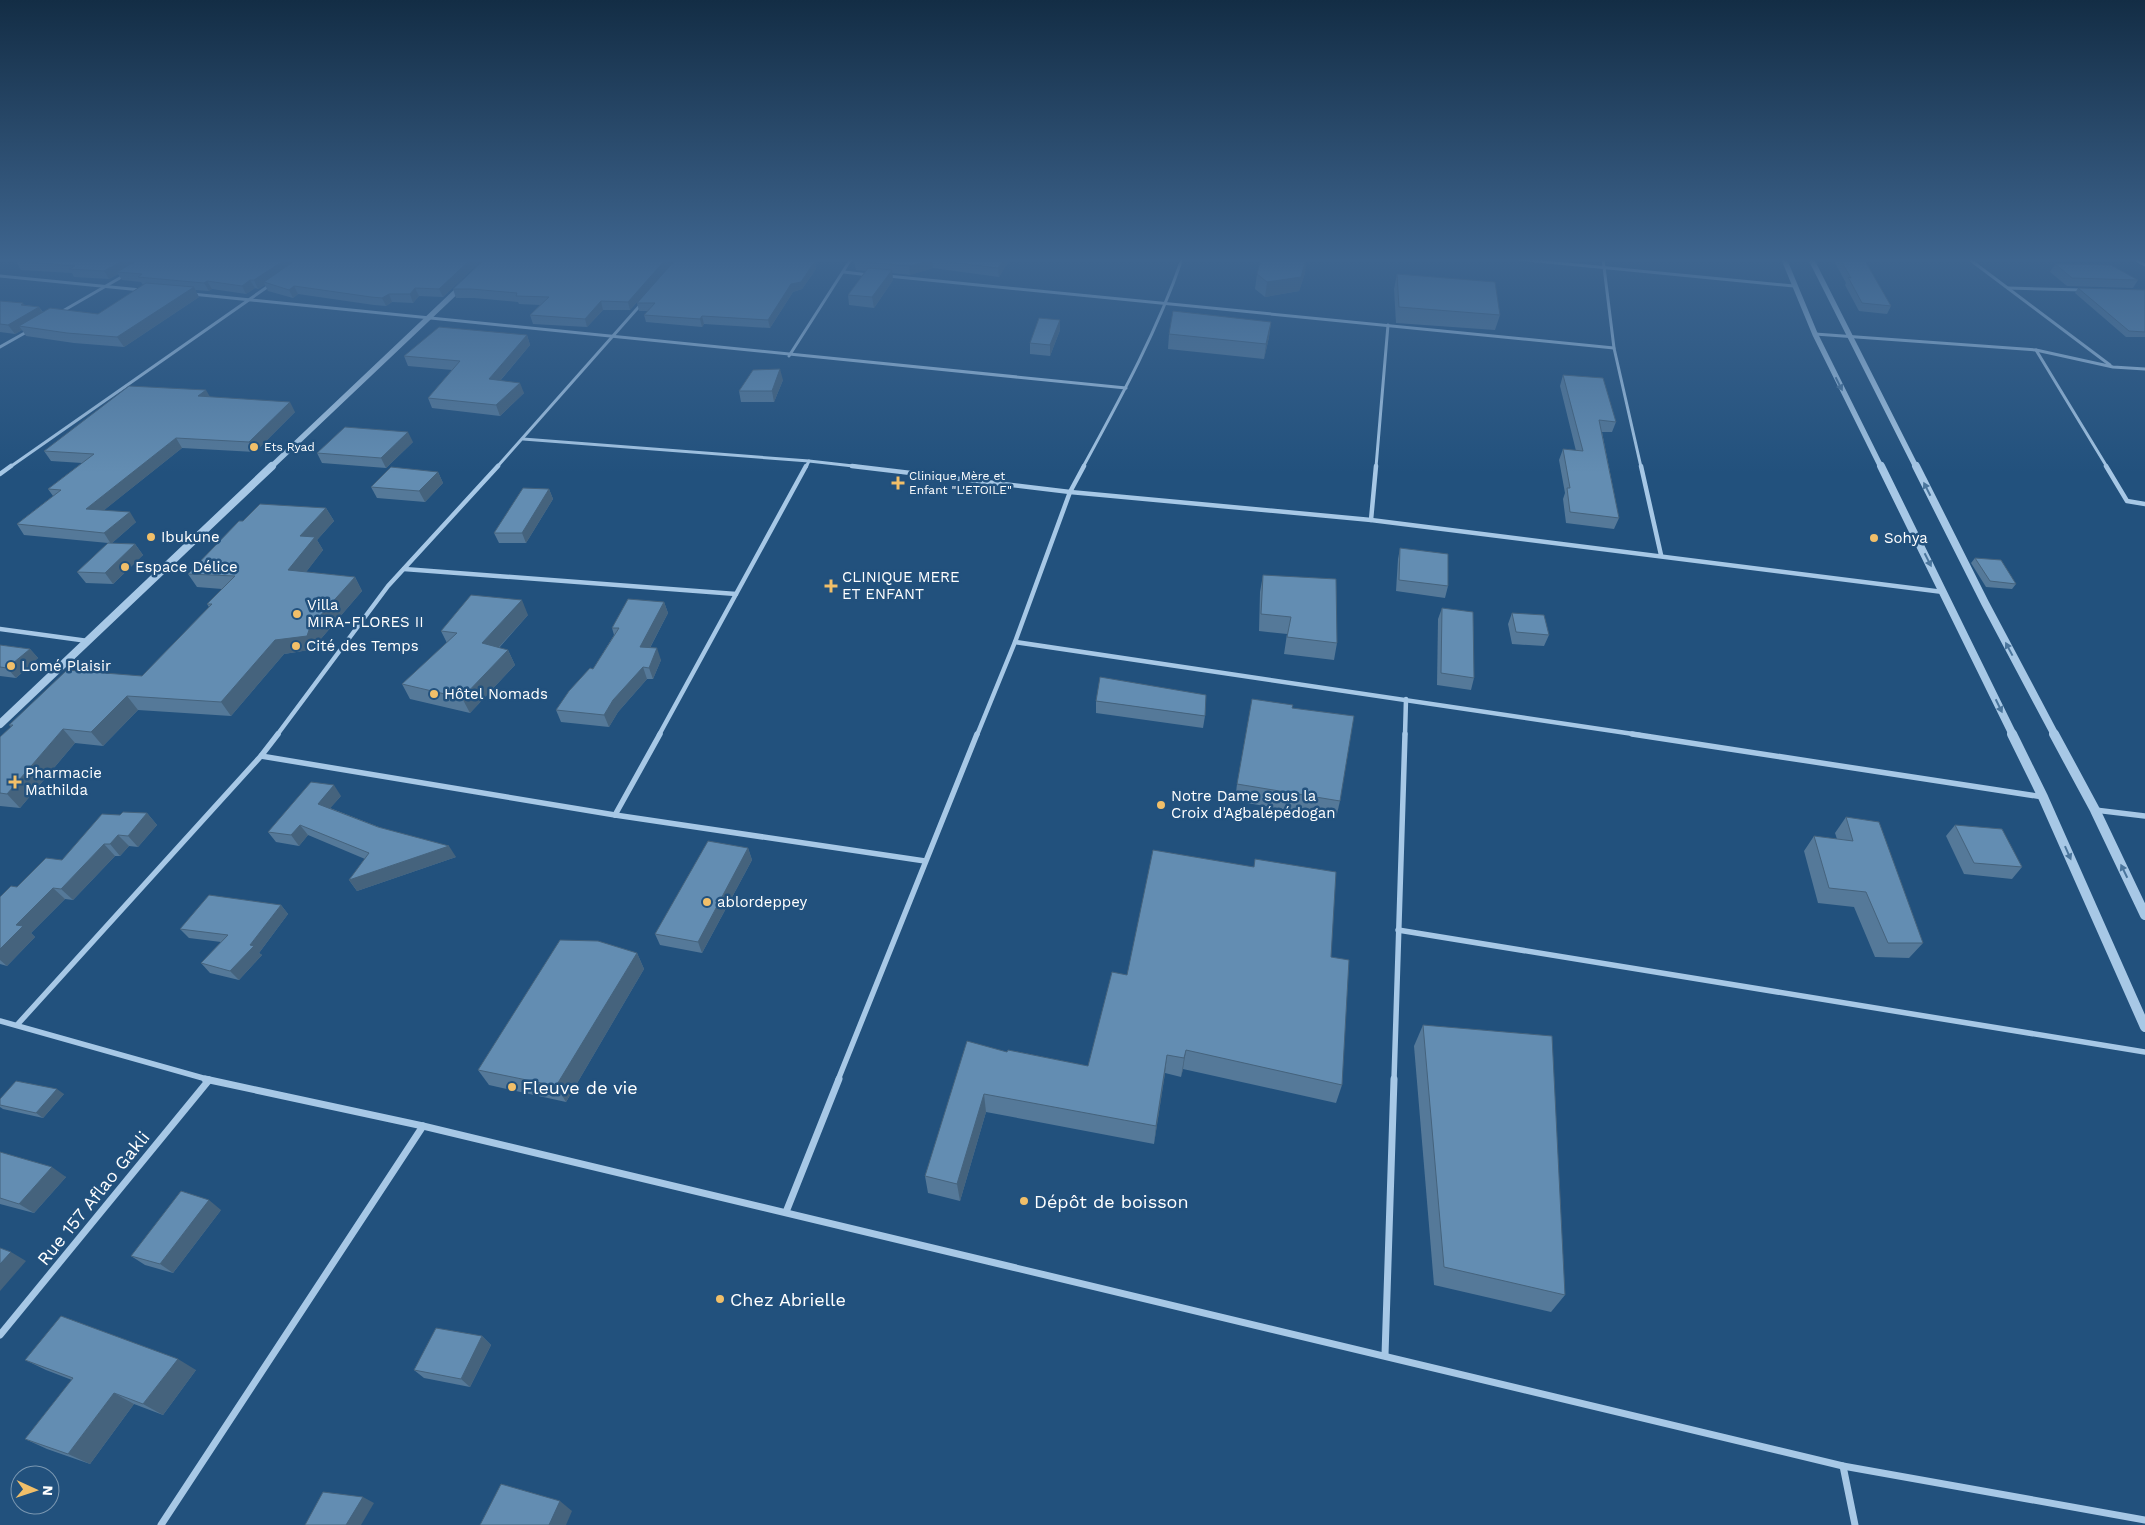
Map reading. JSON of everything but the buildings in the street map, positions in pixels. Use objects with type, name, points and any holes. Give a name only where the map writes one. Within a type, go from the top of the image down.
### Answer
[{"type":"street","points":[[0,348],[30,330]]},
{"type":"street","points":[[0,474],[204,330]]},
{"type":"street","points":[[0,724],[417,330]]},
{"type":"street","points":[[553,330],[789,356],[1126,388]]},
{"type":"street","points":[[17,1025],[261,756],[388,586],[523,439],[617,330]]},
{"type":"street","points":[[789,356],[806,330]]},
{"type":"street","points":[[786,1212],[925,861],[1015,642],[1070,492],[1126,388],[1153,330]]},
{"type":"street","points":[[1371,520],[1388,330]]},
{"type":"street","points":[[1439,330],[1614,348]]},
{"type":"street","points":[[1612,330],[1614,348],[1661,555]]},
{"type":"street","points":[[1813,330],[2043,797],[2145,1027]]},
{"type":"street","points":[[1846,330],[1985,603],[2095,810],[2145,916]]},
{"type":"street","points":[[2064,330],[2113,367]]},
{"type":"street","points":[[1815,334],[2036,350],[2113,367],[2145,369]]},
{"type":"street","points":[[2036,350],[2127,501],[2145,504]]},
{"type":"street","points":[[523,439],[809,461],[1070,492],[1371,520],[1943,592]]},
{"type":"street","points":[[615,815],[809,461]]},
{"type":"street","points":[[404,569],[736,594]]},
{"type":"street","points":[[0,629],[88,641]]},
{"type":"street","points":[[1015,642],[1406,699],[2043,797]]},
{"type":"street","points":[[1385,1356],[1406,699]]},
{"type":"street","points":[[261,756],[615,815],[925,861]]},
{"type":"street","points":[[2095,810],[2145,816]]},
{"type":"street","points":[[1398,930],[2145,1052]]},
{"type":"street","points":[[0,1021],[209,1080],[424,1126],[1843,1466],[2145,1520]]},
{"type":"street","name":"Rue 157 Aflao Gakli","points":[[0,1335],[209,1080]]},
{"type":"street","points":[[161,1525],[424,1126]]},
{"type":"street","points":[[1843,1466],[1855,1525]]},
{"type":"place","name":"Ets Ryad","points":[[254,447]]},
{"type":"place","name":"Clinique Mère et Enfant \"L'ETOILE\"","points":[[898,483]]},
{"type":"place","name":"Ibukune","points":[[151,537]]},
{"type":"place","name":"Sohya","points":[[1874,538]]},
{"type":"place","name":"Espace Délice","points":[[125,567]]},
{"type":"place","name":"CLINIQUE MERE ET ENFANT","points":[[831,586]]},
{"type":"place","name":"Villa MIRA-FLORES II","points":[[297,614]]},
{"type":"place","name":"Cité des Temps","points":[[296,646]]},
{"type":"place","name":"Lomé Plaisir","points":[[11,666]]},
{"type":"place","name":"Hôtel Nomads","points":[[434,694]]},
{"type":"place","name":"Pharmacie Mathilda","points":[[15,782]]},
{"type":"place","name":"Notre Dame sous la Croix d'Agbalépédogan","points":[[1161,805]]},
{"type":"place","name":"ablordeppey","points":[[707,902]]},
{"type":"place","name":"Fleuve de vie","points":[[512,1087]]},
{"type":"place","name":"Dépôt de boisson","points":[[1024,1201]]},
{"type":"place","name":"Chez Abrielle","points":[[720,1299]]}]
